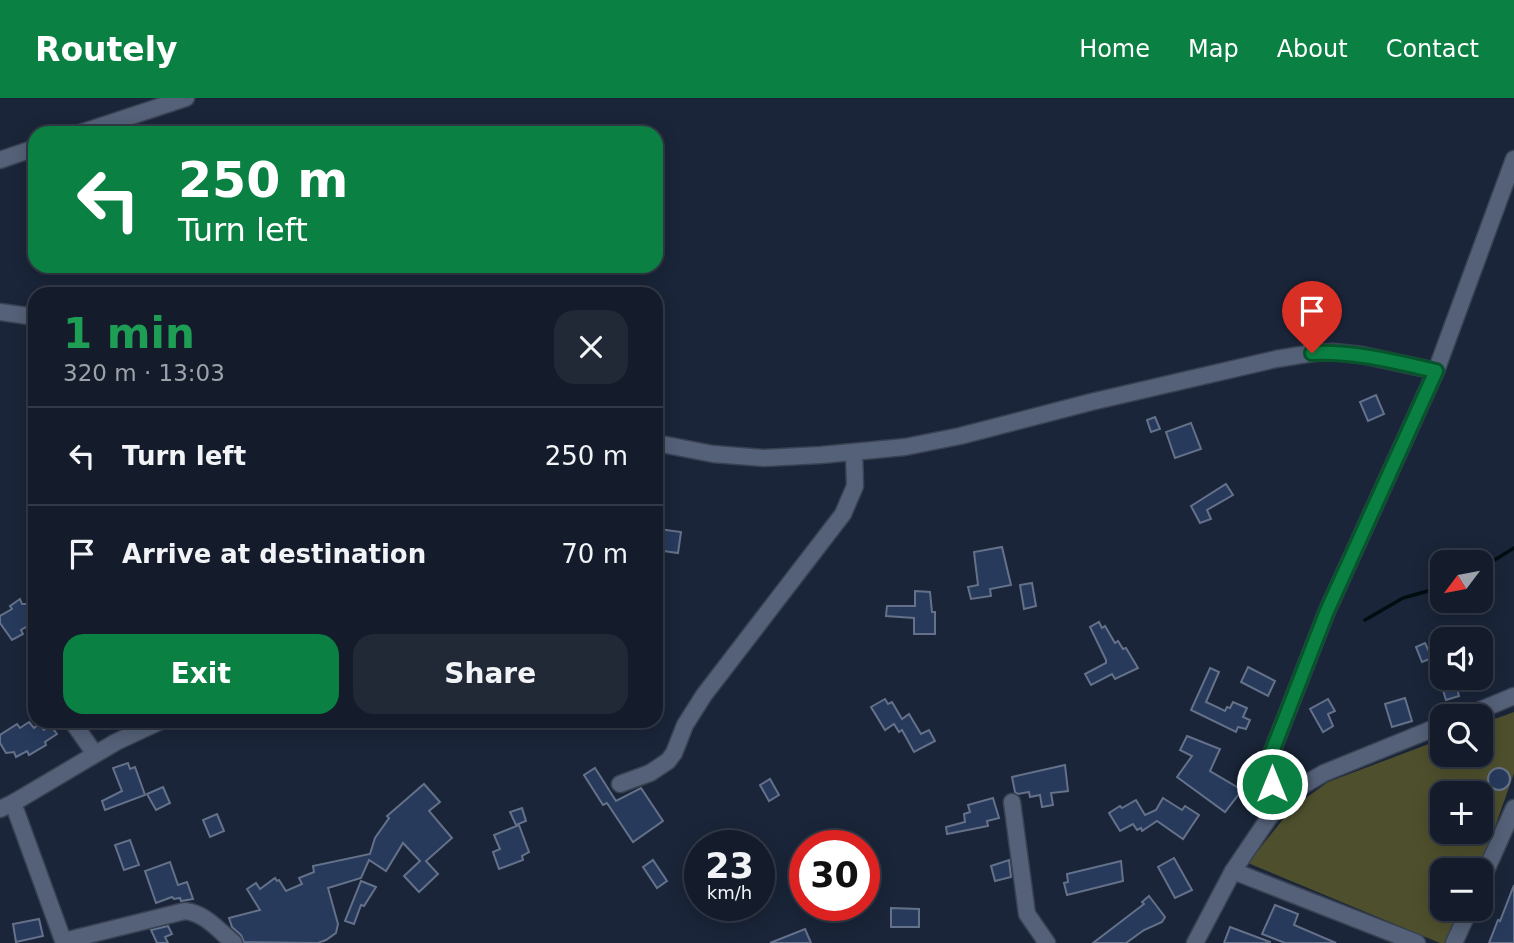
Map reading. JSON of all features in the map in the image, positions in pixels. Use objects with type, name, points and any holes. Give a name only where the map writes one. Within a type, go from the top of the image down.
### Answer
[{"type":"street","points":[[101,126],[186,98]]},
{"type":"street","points":[[0,160],[28,150]]},
{"type":"street","points":[[1283,797],[1272,784],[1268,762],[1327,611],[1436,371],[1514,159]]},
{"type":"street","points":[[0,313],[28,316]]},
{"type":"street","points":[[663,444],[713,454],[764,458],[905,447],[1276,359],[1312,353],[1363,355],[1436,371]]},
{"type":"street","points":[[620,784],[650,773],[668,761],[685,725],[704,695],[843,514],[855,486],[854,452]]},
{"type":"street","points":[[1493,705],[1514,696]]},
{"type":"street","points":[[77,728],[95,754]]},
{"type":"street","points":[[146,728],[95,754],[7,806],[64,942],[193,911],[211,922],[234,943]]},
{"type":"street","points":[[1195,943],[1233,871],[1283,797],[1324,773],[1430,730]]},
{"type":"street","points":[[1012,802],[1027,914],[1047,943]]},
{"type":"street","points":[[1492,858],[1514,808]]},
{"type":"street","points":[[1233,871],[1417,943]]},
{"type":"street","points":[[1454,943],[1464,921]]},
{"type":"green space","points":[[1514,712],[1514,773],[1493,833],[1493,781],[1430,781],[1430,844],[1489,844],[1484,858],[1430,858],[1430,921],[1461,921],[1453,943],[1440,943],[1248,863],[1292,808],[1328,782],[1430,744],[1430,767],[1493,767],[1493,720]]},
{"type":"building","points":[[1376,395],[1384,414],[1368,421],[1360,402]]},
{"type":"building","points":[[1155,417],[1160,429],[1151,432],[1147,420]]},
{"type":"building","points":[[1191,423],[1201,449],[1175,458],[1166,432]]},
{"type":"building","points":[[1226,484],[1233,495],[1207,510],[1211,519],[1200,523],[1191,506]]},
{"type":"building","points":[[663,530],[681,532],[678,553],[663,551]]},
{"type":"building","points":[[1002,547],[1011,585],[990,589],[991,596],[971,599],[968,587],[978,585],[974,552]]},
{"type":"building","points":[[1032,583],[1036,606],[1024,609],[1020,585]]},
{"type":"building","points":[[915,591],[930,592],[932,612],[935,612],[935,634],[914,634],[914,618],[886,616],[887,606],[915,606]]},
{"type":"building","points":[[20,599],[22,604],[28,603],[28,626],[21,630],[23,634],[12,640],[0,623],[0,616],[12,609],[10,606]]},
{"type":"building","points":[[1099,622],[1102,628],[1105,626],[1115,643],[1118,641],[1123,649],[1126,648],[1138,668],[1115,679],[1112,674],[1091,685],[1085,674],[1106,663],[1090,627]]},
{"type":"building","points":[[1425,643],[1430,659],[1422,662],[1416,647]]},
{"type":"building","points":[[1248,667],[1275,681],[1268,696],[1241,682]]},
{"type":"building","points":[[1210,668],[1219,672],[1206,702],[1225,711],[1233,702],[1247,708],[1243,717],[1250,720],[1246,729],[1238,727],[1236,732],[1191,710]]},
{"type":"building","points":[[1443,690],[1457,690],[1459,696],[1446,700]]},
{"type":"building","points":[[1405,698],[1412,721],[1392,727],[1385,704]]},
{"type":"building","points":[[885,699],[888,704],[892,702],[902,719],[909,714],[921,734],[929,730],[935,741],[914,752],[902,730],[899,732],[894,724],[885,730],[871,707]]},
{"type":"building","points":[[1328,699],[1335,711],[1328,714],[1333,726],[1323,732],[1310,709]]},
{"type":"building","points":[[28,723],[28,728],[52,728],[57,734],[45,742],[46,745],[29,755],[27,751],[16,757],[14,752],[6,753],[0,743],[0,735],[17,724],[20,728]]},
{"type":"building","points":[[1187,736],[1220,749],[1210,771],[1242,790],[1225,812],[1177,777],[1192,756],[1180,750]]},
{"type":"building","points":[[128,763],[130,769],[135,767],[145,795],[105,810],[102,801],[122,791],[113,768]]},
{"type":"building","points":[[1065,765],[1068,791],[1051,793],[1053,805],[1042,807],[1040,795],[1030,797],[1029,792],[1015,792],[1012,777]]},
{"type":"building","points":[[595,768],[616,801],[641,788],[663,821],[633,842],[607,803],[603,805],[584,775]]},
{"type":"building","points":[[1499,768],[1507,771],[1507,787],[1499,790],[1493,788],[1493,781],[1488,779],[1491,771]]},
{"type":"building","points":[[770,779],[779,795],[769,801],[760,785]]},
{"type":"building","points":[[424,784],[440,802],[429,811],[452,838],[426,861],[438,874],[419,892],[404,876],[420,861],[403,843],[386,871],[369,860],[361,878],[328,888],[338,924],[336,933],[326,940],[318,943],[244,942],[232,927],[229,918],[260,910],[247,889],[256,883],[260,889],[275,878],[286,891],[302,884],[299,878],[314,872],[313,866],[370,854],[375,838],[389,818],[387,816]]},
{"type":"building","points":[[163,787],[170,803],[156,810],[147,794]]},
{"type":"building","points":[[993,798],[999,818],[987,821],[988,826],[947,834],[946,827],[965,822],[964,814],[970,812],[968,805]]},
{"type":"building","points":[[1163,798],[1182,810],[1185,806],[1199,815],[1183,839],[1157,821],[1142,831],[1141,828],[1137,830],[1133,824],[1120,831],[1109,813],[1136,800],[1145,815],[1156,810]]},
{"type":"building","points":[[522,808],[526,821],[516,825],[510,812]]},
{"type":"building","points":[[217,814],[224,831],[210,837],[203,820]]},
{"type":"building","points":[[519,825],[529,852],[522,856],[523,860],[499,869],[493,852],[500,849],[494,835]]},
{"type":"building","points":[[130,840],[139,865],[124,870],[115,845]]},
{"type":"building","points":[[1174,858],[1192,890],[1175,898],[1158,867]]},
{"type":"building","points":[[653,860],[667,881],[657,888],[643,867]]},
{"type":"building","points":[[1009,860],[1011,877],[995,881],[991,866]]},
{"type":"building","points":[[1121,861],[1123,881],[1067,895],[1064,883],[1068,882],[1067,874]]},
{"type":"building","points":[[170,862],[178,885],[187,882],[193,899],[181,901],[180,898],[172,897],[156,903],[145,871]]},
{"type":"building","points":[[361,881],[376,887],[364,906],[361,905],[354,924],[345,921]]},
{"type":"building","points":[[1514,885],[1514,943],[1489,943],[1498,920],[1500,921]]},
{"type":"building","points":[[1149,896],[1165,917],[1162,922],[1144,930],[1126,943],[1093,943],[1144,904],[1142,902]]},
{"type":"building","points":[[1275,905],[1298,914],[1294,925],[1336,943],[1285,943],[1262,934]]},
{"type":"building","points":[[891,908],[919,909],[919,927],[891,927]]},
{"type":"building","points":[[39,919],[43,936],[16,942],[13,924]]},
{"type":"building","points":[[168,926],[172,934],[165,937],[168,943],[157,943],[151,930]]},
{"type":"building","points":[[1230,927],[1270,942],[1270,943],[1224,943]]},
{"type":"building","points":[[805,929],[811,943],[770,943]]},
{"type":"waterway","points":[[1493,561],[1514,548]]},
{"type":"waterway","points":[[1365,620],[1403,598],[1430,590]]},
{"type":"route","points":[[1272,784],[1268,762],[1327,611],[1436,371],[1363,355],[1312,353]]}]
